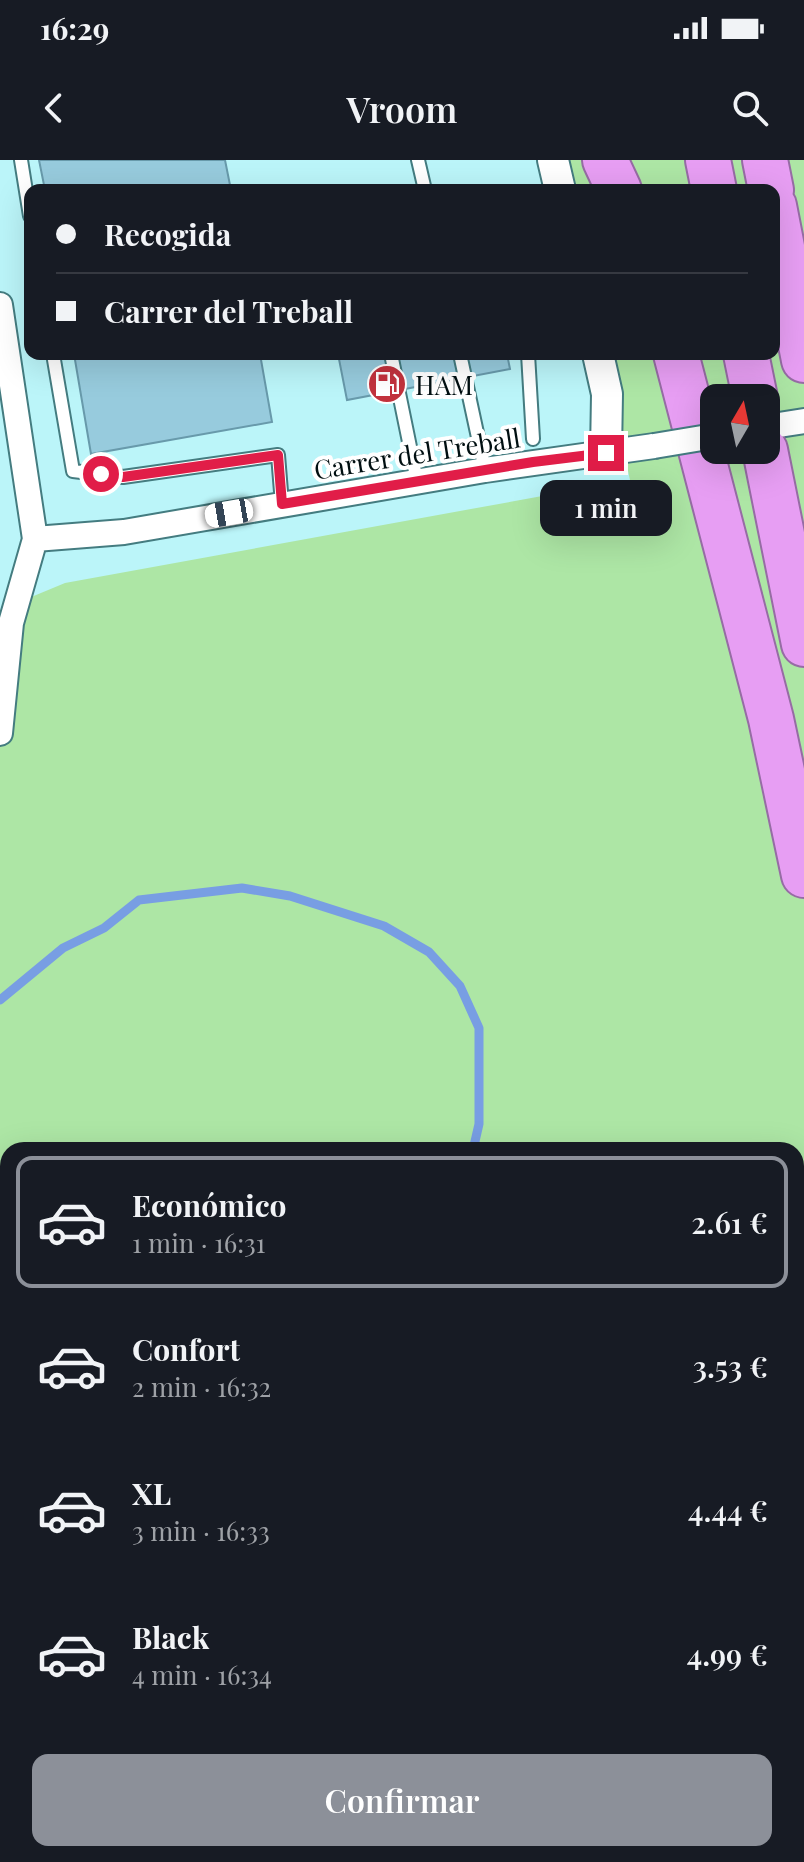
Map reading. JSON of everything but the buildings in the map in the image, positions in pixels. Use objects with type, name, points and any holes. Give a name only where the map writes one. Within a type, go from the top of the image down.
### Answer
[{"type":"highway","points":[[605,160],[616,184]]},
{"type":"highway","points":[[708,160],[713,184]]},
{"type":"highway","points":[[765,160],[770,184]]},
{"type":"highway","points":[[780,237],[804,360]]},
{"type":"highway","points":[[678,360],[771,719],[804,875]]},
{"type":"highway","points":[[747,360],[752,384]]},
{"type":"highway","points":[[768,464],[804,644]]},
{"type":"street","points":[[553,160],[559,184]]},
{"type":"street","points":[[0,305],[35,539],[11,623],[0,733]]},
{"type":"street","points":[[599,360],[607,394],[606,453]]},
{"type":"street","points":[[780,425],[804,421]]},
{"type":"street","name":"Carrer del Treball","points":[[35,539],[124,532],[417,481],[700,438]]},
{"type":"lane","points":[[21,160],[25,184]]},
{"type":"lane","points":[[418,160],[424,184]]},
{"type":"lane","points":[[54,360],[73,471],[123,477],[278,455],[282,504]]},
{"type":"lane","points":[[392,360],[417,481]]},
{"type":"lane","points":[[461,360],[485,470]]},
{"type":"lane","points":[[528,360],[533,439]]},
{"type":"green space","points":[[561,160],[804,160],[804,1142],[0,1142],[0,610],[65,583],[630,480],[604,360],[780,360],[780,184],[567,184]]},
{"type":"waterway","points":[[0,1000],[63,948],[104,928],[139,900],[242,888],[290,896],[384,926],[429,952],[460,986],[479,1028],[479,1124],[475,1142]]},
{"type":"place","name":"HAM","points":[[387,384]]},
{"type":"route","points":[[101,474],[123,477],[278,455],[282,504],[533,462],[606,453]]}]
